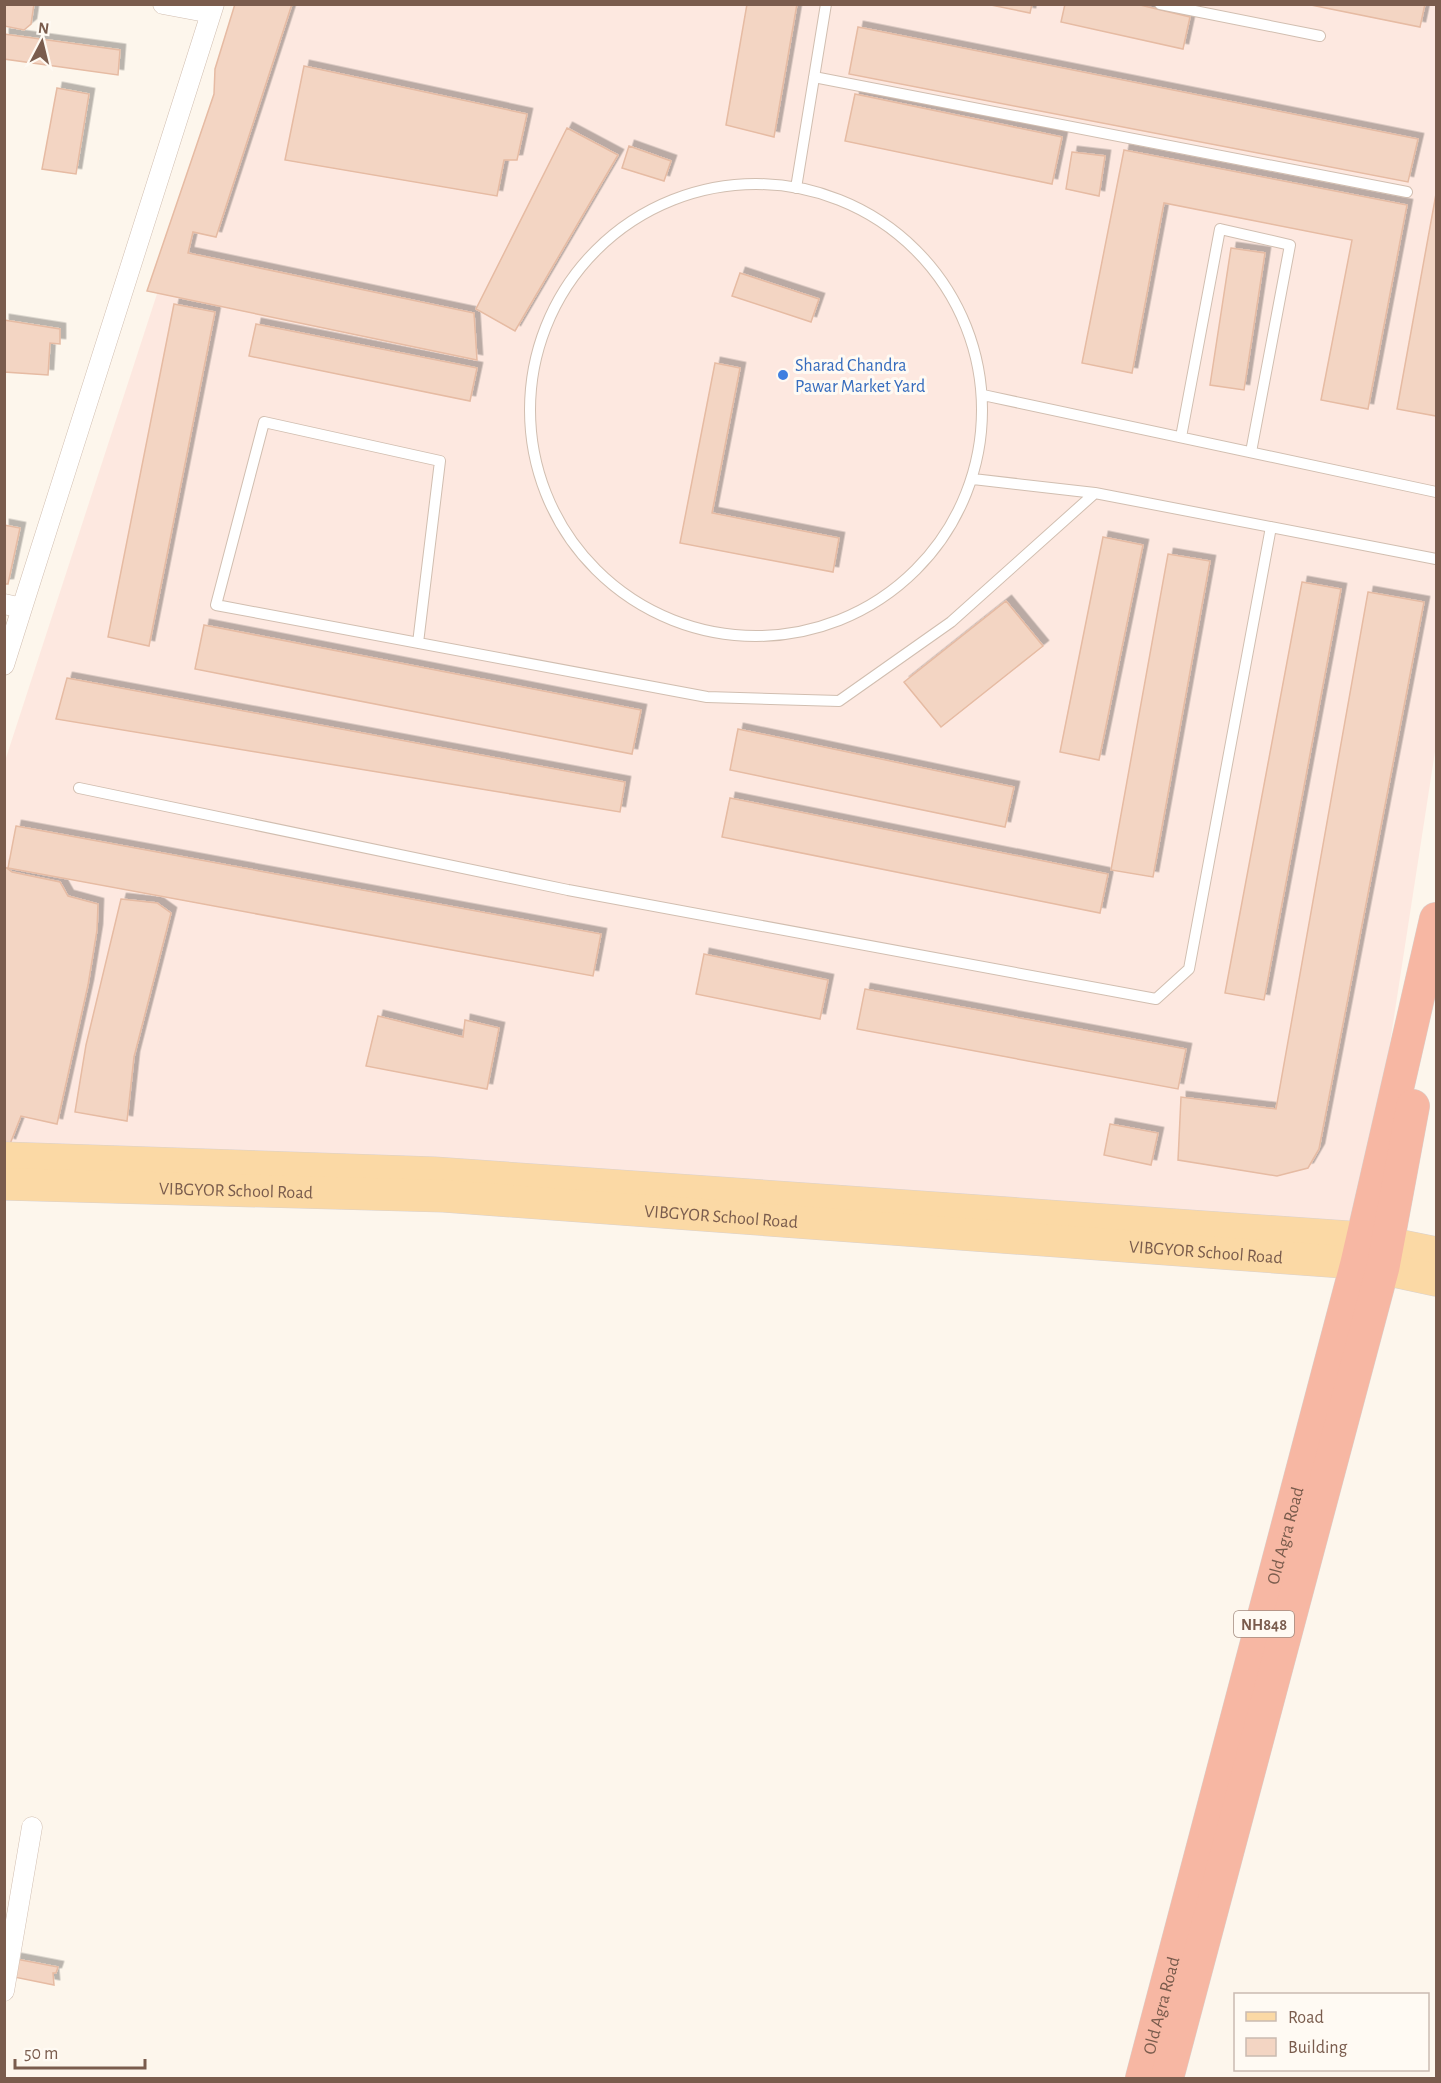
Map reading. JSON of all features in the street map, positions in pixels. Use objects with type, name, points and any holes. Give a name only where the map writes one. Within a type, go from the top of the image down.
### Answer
[{"type":"highway","name":"Old Agra Road","points":[[1142,2079],[1373,1253],[1378,1167],[1437,919]]},
{"type":"highway","name":"NH848","points":[[1167,2079],[1208,1930],[1373,1253],[1437,1011]]},
{"type":"main road","name":"VIBGYOR School Road","points":[[4,1158],[434,1173],[1373,1253],[1437,1280]]},
{"type":"main road","name":"VIBGYOR School Road","points":[[4,1184],[444,1196],[1373,1253],[1437,1253]]},
{"type":"street","points":[[4,665],[13,606],[212,9],[163,4]]},
{"type":"street","points":[[4,1991],[32,1827]]},
{"type":"lane","points":[[796,188],[826,4]]},
{"type":"lane","points":[[1160,4],[1320,36]]},
{"type":"lane","points":[[814,77],[1407,192]]},
{"type":"lane","points":[[762,183],[818,192],[869,213],[914,247],[949,290],[973,340],[983,395],[982,438],[973,479],[949,530],[914,573],[869,606],[818,628],[762,636],[707,630],[654,612],[608,581],[570,540],[544,491],[530,437],[530,381],[544,328],[570,279],[608,238],[654,207],[707,189],[762,183]]},
{"type":"lane","points":[[1181,437],[1220,229],[1290,245],[1251,452]]},
{"type":"lane","points":[[983,395],[1437,492]]},
{"type":"lane","points":[[418,643],[440,461],[264,422],[216,605],[707,698],[839,701],[951,622],[1095,493]]},
{"type":"lane","points":[[973,479],[1095,493],[1437,559]]},
{"type":"lane","points":[[79,788],[568,890],[1156,999],[1189,969],[1271,527]]},
{"type":"shaded area","name":"Sharad Chandra Pawar Market Yard","points":[[251,5],[1436,5],[1436,745],[1366,1198],[1353,1217],[1338,1231],[5,1161],[5,761]]},
{"type":"building","points":[[4,4],[34,4],[31,24],[24,30],[4,26]]},
{"type":"building","points":[[235,4],[292,4],[216,237],[193,232],[188,253],[474,313],[477,360],[147,291],[214,94],[215,69]]},
{"type":"building","points":[[747,4],[797,4],[774,137],[726,125]]},
{"type":"building","points":[[986,4],[1032,4],[1030,13]]},
{"type":"building","points":[[1065,4],[1136,4],[1190,17],[1183,49],[1061,22]]},
{"type":"building","points":[[1306,4],[1425,4],[1420,27]]},
{"type":"building","points":[[858,27],[1418,139],[1408,182],[849,74]]},
{"type":"building","points":[[4,34],[120,50],[118,75],[4,59]]},
{"type":"building","points":[[304,66],[527,114],[517,160],[504,160],[497,196],[285,160]]},
{"type":"building","points":[[57,88],[89,94],[76,174],[42,169]]},
{"type":"building","points":[[855,94],[1062,137],[1052,184],[845,141]]},
{"type":"building","points":[[567,128],[618,155],[515,331],[476,309]]},
{"type":"building","points":[[629,146],[671,161],[664,181],[622,168]]},
{"type":"building","points":[[1124,150],[1407,205],[1368,409],[1321,400],[1352,240],[1164,203],[1132,373],[1082,363]]},
{"type":"building","points":[[1072,152],[1105,156],[1099,196],[1066,189]]},
{"type":"building","points":[[1436,194],[1436,416],[1397,409]]},
{"type":"building","points":[[1231,248],[1265,253],[1244,390],[1210,385]]},
{"type":"building","points":[[740,273],[819,299],[811,322],[732,296]]},
{"type":"building","points":[[174,304],[215,312],[149,646],[108,637]]},
{"type":"building","points":[[4,320],[60,329],[60,344],[50,343],[48,375],[4,372]]},
{"type":"building","points":[[256,324],[477,368],[470,401],[249,356]]},
{"type":"building","points":[[715,363],[740,368],[712,513],[839,538],[833,572],[680,543]]},
{"type":"building","points":[[4,525],[20,528],[8,584],[4,584]]},
{"type":"building","points":[[1103,537],[1143,545],[1099,760],[1060,752]]},
{"type":"building","points":[[1168,554],[1210,561],[1153,877],[1111,870]]},
{"type":"building","points":[[1302,582],[1341,589],[1264,1000],[1225,993]]},
{"type":"building","points":[[1368,592],[1424,602],[1319,1149],[1308,1168],[1277,1176],[1178,1160],[1181,1097],[1276,1109]]},
{"type":"building","points":[[1006,601],[1043,646],[941,727],[904,682]]},
{"type":"building","points":[[204,625],[641,710],[632,754],[195,669]]},
{"type":"building","points":[[67,678],[625,782],[620,812],[56,719]]},
{"type":"building","points":[[738,729],[1014,787],[1005,827],[730,770]]},
{"type":"building","points":[[730,798],[1108,874],[1100,913],[722,837]]},
{"type":"building","points":[[16,826],[601,934],[593,976],[8,868]]},
{"type":"building","points":[[4,866],[12,872],[60,882],[68,896],[98,904],[97,930],[88,985],[57,1124],[21,1116],[10,1144],[4,1142]]},
{"type":"building","points":[[121,899],[157,903],[171,913],[134,1057],[127,1121],[75,1112],[86,1045]]},
{"type":"building","points":[[704,954],[828,980],[820,1019],[696,994]]},
{"type":"building","points":[[865,989],[1186,1049],[1178,1089],[857,1029]]},
{"type":"building","points":[[378,1016],[463,1037],[465,1020],[499,1028],[487,1089],[366,1066]]},
{"type":"building","points":[[1110,1124],[1158,1133],[1151,1165],[1104,1155]]},
{"type":"building","points":[[16,1959],[58,1967],[56,1973],[53,1973],[54,1985],[14,1977]]},
{"type":"place","name":"Sharad Chandra Pawar Market Yard","points":[[783,375]]}]
